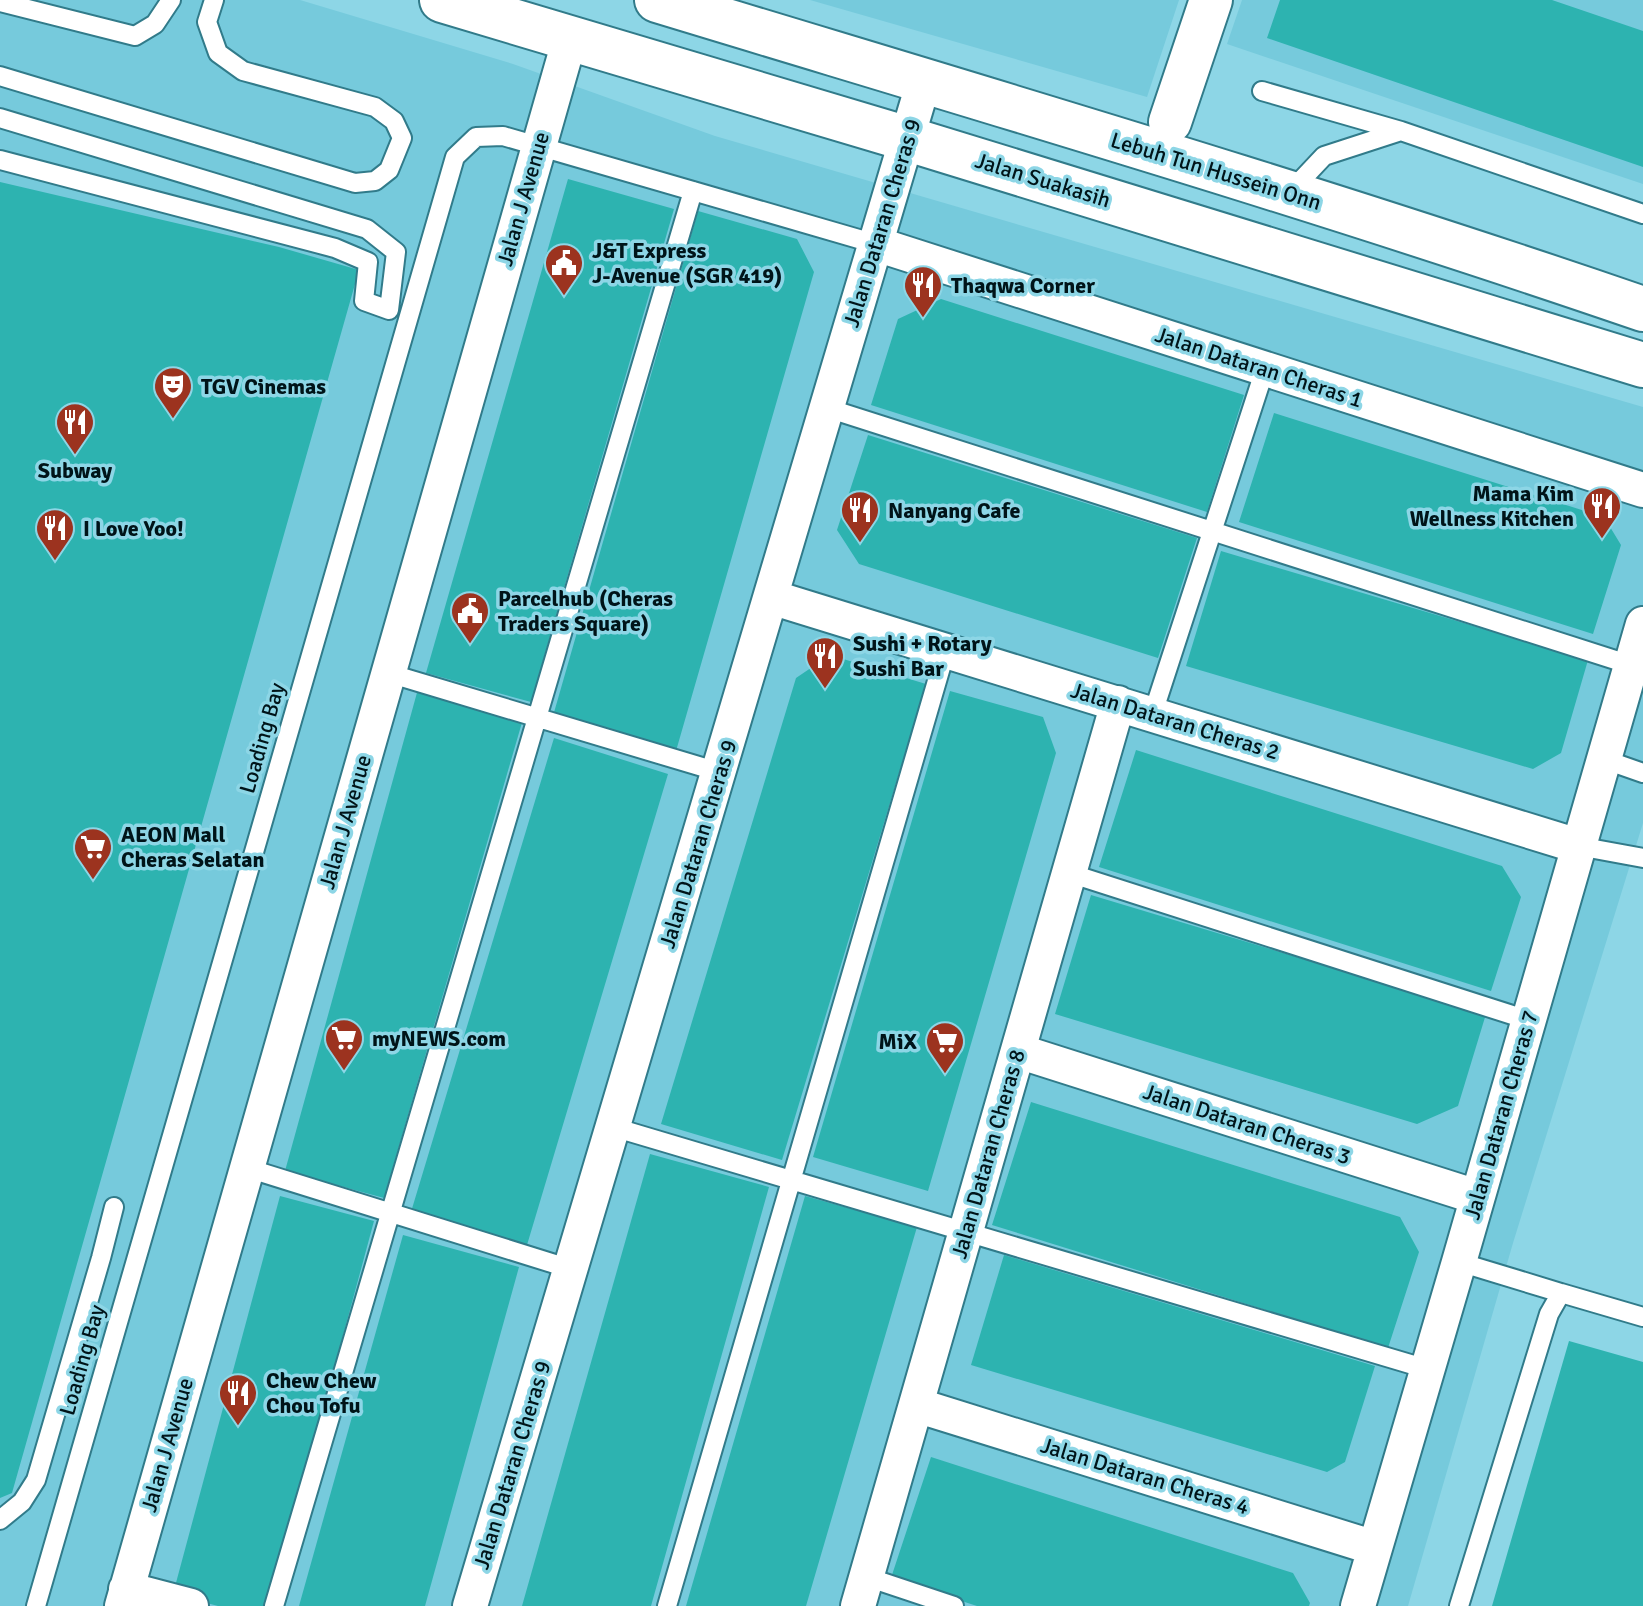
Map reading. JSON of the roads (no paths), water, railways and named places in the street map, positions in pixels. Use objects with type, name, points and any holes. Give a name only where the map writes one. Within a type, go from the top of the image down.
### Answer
[{"type":"main road","name":"Jalan Suakasih","points":[[442,0],[908,139],[1643,365]]},
{"type":"main road","points":[[657,0],[924,81]]},
{"type":"main road","name":"Lebuh Tun Hussein Onn","points":[[924,81],[1164,143],[1289,193],[1643,309]]},
{"type":"street","points":[[1164,143],[1211,0]]},
{"type":"street","name":"Jalan J Avenue","points":[[124,1598],[570,38]]},
{"type":"street","name":"Jalan Dataran Cheras 9","points":[[470,1606],[924,81]]},
{"type":"street","name":"Jalan Dataran Cheras 1","points":[[876,244],[1643,490]]},
{"type":"street","name":"Jalan Dataran Cheras 2","points":[[771,597],[1578,846]]},
{"type":"street","name":"Jalan Dataran Cheras 7","points":[[1358,1606],[1643,624]]},
{"type":"street","name":"Jalan Dataran Cheras 8","points":[[862,1592],[1118,703]]},
{"type":"street","name":"Jalan Dataran Cheras 3","points":[[1018,1051],[1477,1197]]},
{"type":"street","name":"Jalan Dataran Cheras 4","points":[[916,1405],[1375,1548]]},
{"type":"street","points":[[124,1598],[191,1606]]},
{"type":"lane","points":[[0,2],[135,36],[155,24],[171,0]]},
{"type":"lane","points":[[0,76],[355,183],[375,181],[389,170],[402,138],[394,121],[375,107],[243,71],[218,53],[207,22],[214,0]]},
{"type":"lane","points":[[1262,91],[1401,131],[1643,214]]},
{"type":"lane","points":[[0,118],[367,229],[396,252],[389,310],[364,301],[368,262],[335,248],[0,160]]},
{"type":"lane","points":[[1289,193],[1324,156],[1401,131]]},
{"type":"lane","name":"Loading Bay","points":[[36,1606],[455,157],[476,137],[503,136],[539,146]]},
{"type":"lane","points":[[539,146],[876,244]]},
{"type":"lane","points":[[274,1606],[693,191]]},
{"type":"lane","points":[[1153,713],[1265,369]]},
{"type":"lane","points":[[827,408],[1631,665]]},
{"type":"lane","points":[[667,1606],[946,650]]},
{"type":"lane","points":[[388,673],[719,772]]},
{"type":"lane","points":[[1603,759],[1643,773]]},
{"type":"lane","points":[[1578,846],[1643,858]]},
{"type":"lane","points":[[1069,873],[1528,1020]]},
{"type":"lane","points":[[613,1127],[1427,1369]]},
{"type":"lane","points":[[247,1168],[571,1269]]},
{"type":"lane","points":[[0,1520],[22,1502],[36,1480],[114,1207]]},
{"type":"lane","points":[[1459,1262],[1643,1317]]},
{"type":"lane","points":[[1459,1606],[1549,1314],[1561,1293]]},
{"type":"lane","points":[[862,1592],[954,1606]]},
{"type":"place","name":"J&T Express J-Avenue (SGR 419)","points":[[564,297]]},
{"type":"place","name":"Thaqwa Corner","points":[[923,319]]},
{"type":"place","name":"TGV Cinemas","points":[[173,420]]},
{"type":"place","name":"Subway","points":[[75,456]]},
{"type":"place","name":"Mama Kim Wellness Kitchen","points":[[1602,540]]},
{"type":"place","name":"Nanyang Cafe","points":[[860,544]]},
{"type":"place","name":"I Love Yoo!","points":[[55,562]]},
{"type":"place","name":"Parcelhub (Cheras Traders Square)","points":[[470,645]]},
{"type":"place","name":"Sushi + Rotary Sushi Bar","points":[[825,690]]},
{"type":"place","name":"AEON Mall Cheras Selatan","points":[[93,881]]},
{"type":"place","name":"myNEWS.com","points":[[344,1072]]},
{"type":"place","name":"MiX","points":[[945,1075]]},
{"type":"place","name":"Chew Chew Chou Tofu","points":[[238,1427]]}]
